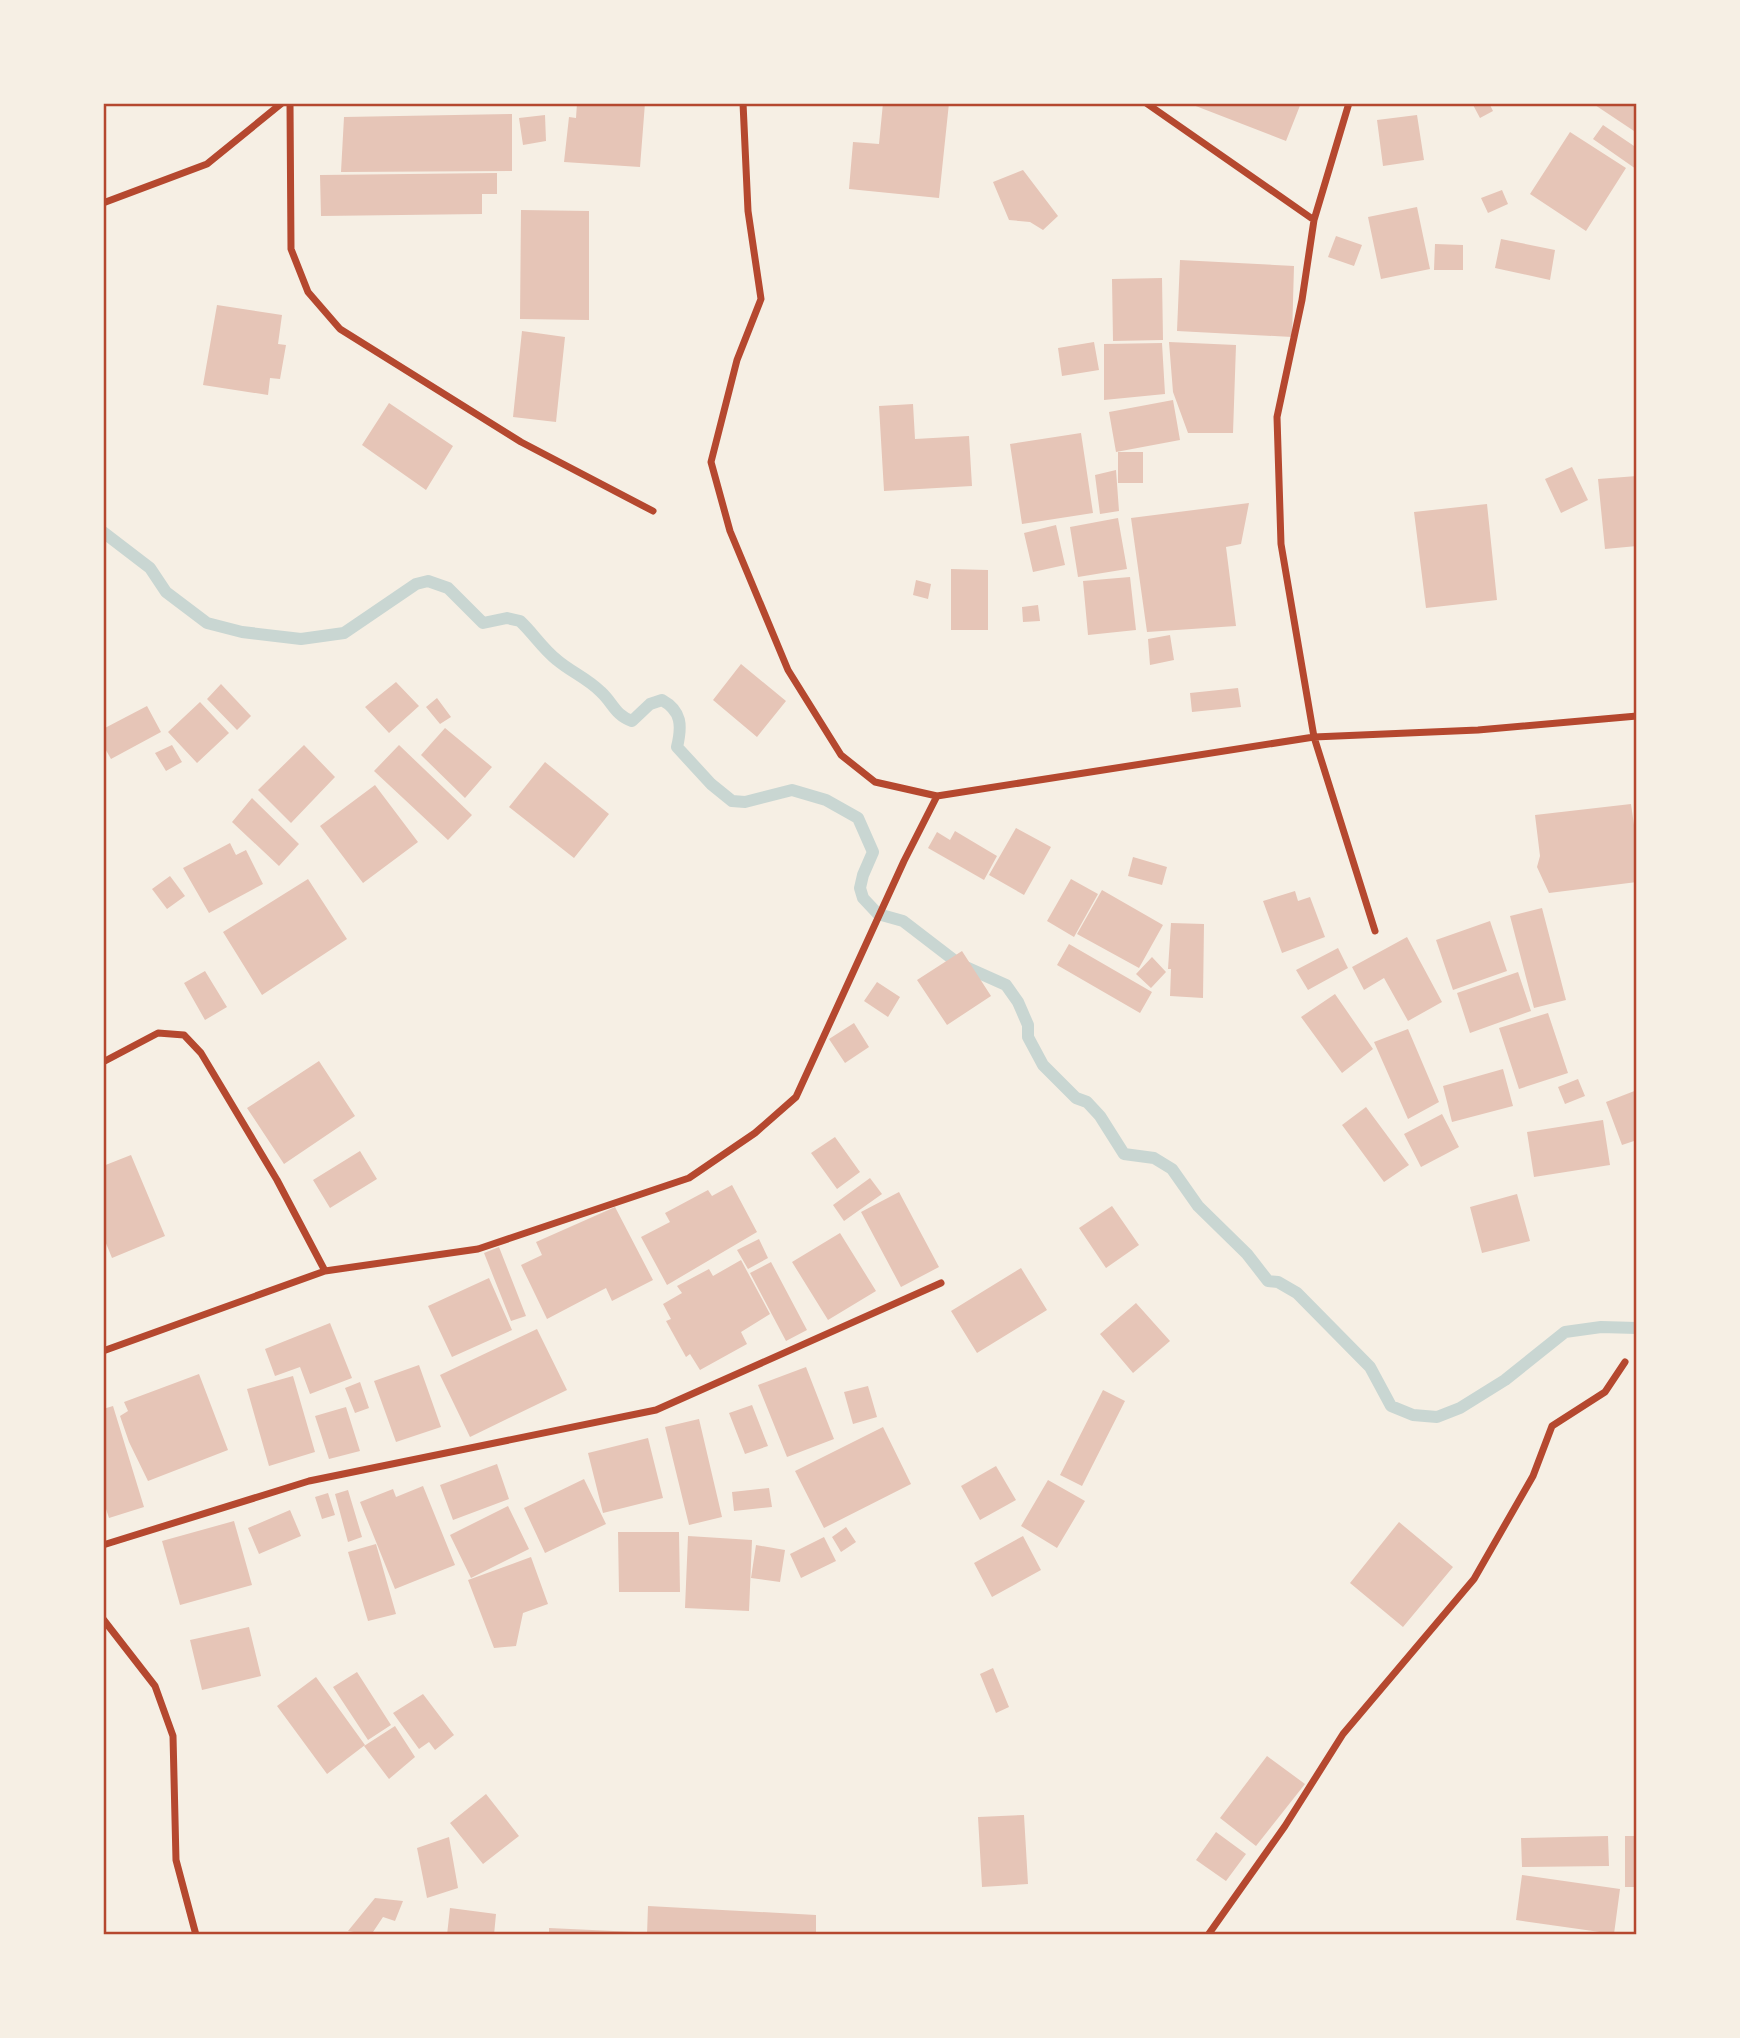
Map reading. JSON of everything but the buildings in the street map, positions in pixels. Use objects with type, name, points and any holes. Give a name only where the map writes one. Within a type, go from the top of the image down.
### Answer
[{"type":"street","points":[[103,203],[207,164],[282,103]]},
{"type":"street","points":[[290,103],[291,249],[308,292],[340,329],[521,442],[653,511]]},
{"type":"street","points":[[743,103],[748,211],[761,299],[737,360],[711,462],[730,531],[788,670],[841,755],[875,782],[937,796],[1314,737],[1478,730],[1637,716]]},
{"type":"street","points":[[1146,103],[1314,220]]},
{"type":"street","points":[[1349,103],[1314,220],[1302,300],[1277,417],[1281,544],[1314,737],[1375,931]]},
{"type":"street","points":[[103,1351],[325,1271],[478,1248],[689,1178],[755,1133],[796,1097],[904,861],[937,796]]},
{"type":"street","points":[[103,1062],[158,1033],[184,1035],[208,1065],[277,1180],[325,1271]]},
{"type":"street","points":[[103,1545],[309,1481],[656,1410],[941,1283]]},
{"type":"street","points":[[1208,1935],[1285,1826],[1343,1734],[1474,1578],[1533,1476],[1552,1426],[1605,1392],[1625,1362]]},
{"type":"street","points":[[103,1619],[155,1686],[173,1736],[176,1860],[196,1935]]},
{"type":"waterway","points":[[103,532],[150,568],[166,592],[207,623],[242,632],[301,639],[344,633],[416,584],[428,581],[448,588],[483,623],[507,618],[520,621],[552,655],[596,687],[626,718],[632,721],[650,704],[662,700],[669,704],[679,720],[677,747],[711,784],[732,801],[745,802],[792,790],[826,800],[858,818],[873,852],[860,888],[863,898],[878,914],[903,921],[959,964],[1006,985],[1018,1002],[1028,1025],[1028,1037],[1043,1065],[1076,1098],[1087,1102],[1100,1116],[1124,1154],[1154,1158],[1172,1169],[1198,1206],[1247,1254],[1268,1281],[1278,1282],[1297,1293],[1370,1367],[1391,1406],[1413,1415],[1437,1417],[1460,1408],[1505,1380],[1565,1332],[1601,1327],[1637,1328]]}]
